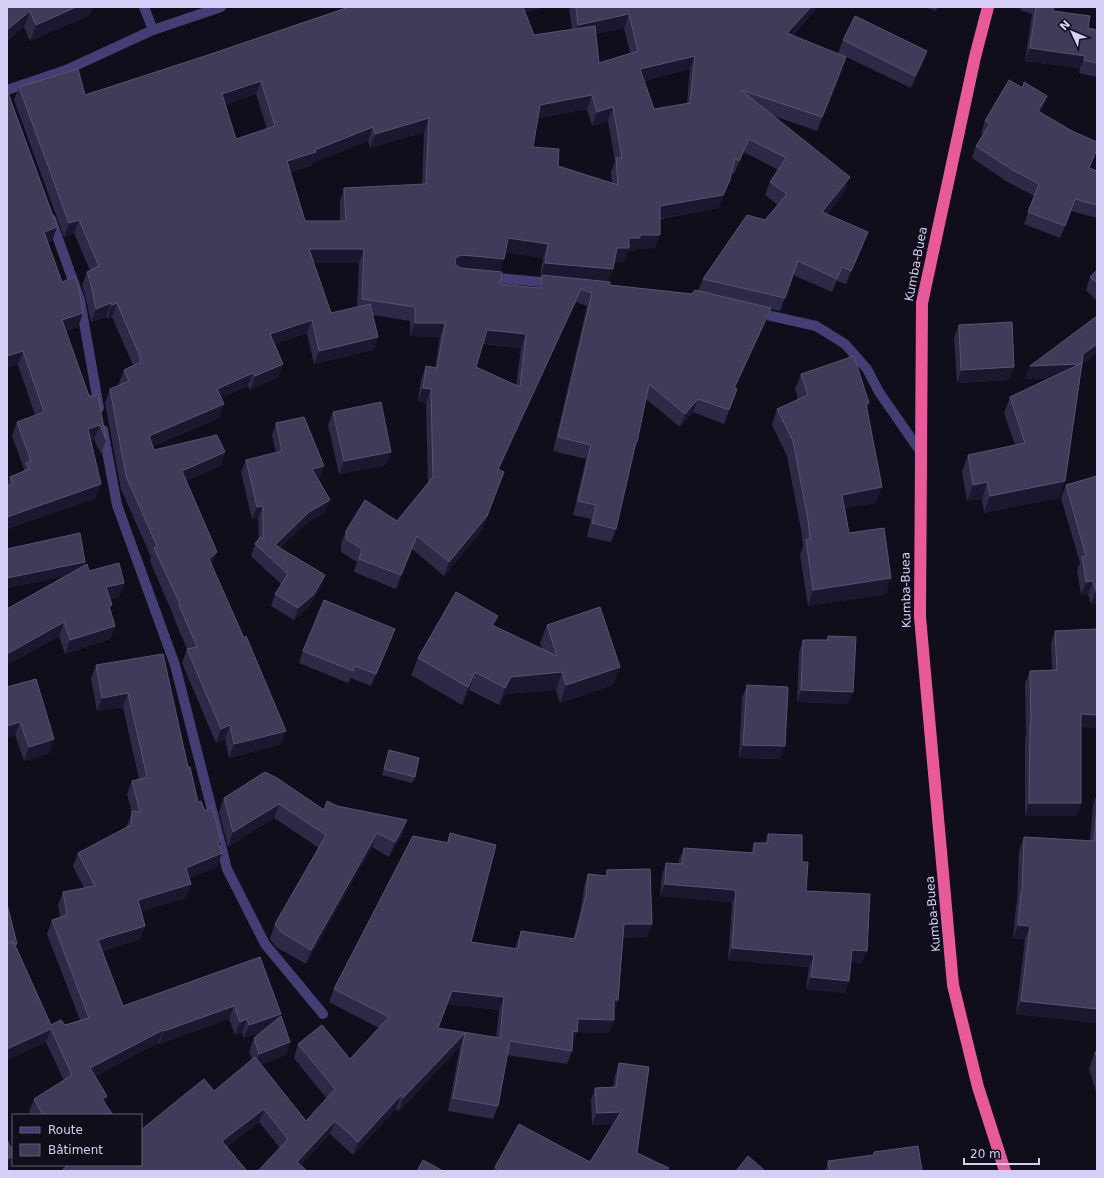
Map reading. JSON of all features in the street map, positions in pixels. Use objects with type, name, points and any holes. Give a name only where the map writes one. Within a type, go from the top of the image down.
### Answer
[{"type":"highway","name":"Kumba-Buea","points":[[988,7],[975,57],[922,302],[920,617],[953,985],[978,1087],[1005,1171]]},
{"type":"street","points":[[144,7],[153,30]]},
{"type":"street","points":[[7,90],[66,70],[153,30],[220,7]]},
{"type":"street","points":[[48,211],[80,300],[117,505],[175,665],[227,869],[265,944],[323,1014]]},
{"type":"street","points":[[480,277],[559,284]]},
{"type":"street","points":[[746,310],[816,326],[845,344],[866,368],[879,392],[920,451]]},
{"type":"building","points":[[7,7],[76,7],[36,25],[30,11],[7,30]]},
{"type":"building","points":[[349,7],[523,7],[534,35],[595,26],[599,63],[638,51],[629,14],[578,25],[576,7],[811,7],[787,33],[846,57],[822,117],[741,90],[850,177],[822,212],[868,232],[851,271],[842,267],[837,279],[798,261],[785,298],[703,279],[747,215],[765,220],[787,194],[770,182],[786,158],[749,139],[739,161],[735,158],[730,180],[723,195],[660,206],[660,235],[640,235],[640,238],[629,238],[629,248],[617,248],[613,269],[545,263],[548,244],[508,238],[504,259],[463,255],[456,258],[456,265],[461,268],[502,272],[500,284],[540,288],[542,275],[610,282],[610,285],[692,294],[695,290],[771,308],[734,388],[737,389],[729,410],[698,399],[685,414],[649,384],[616,529],[592,523],[596,505],[578,501],[591,445],[558,437],[592,293],[581,289],[498,469],[504,472],[487,516],[449,562],[417,536],[401,575],[359,559],[362,549],[346,539],[346,531],[365,500],[397,521],[433,477],[431,389],[423,388],[426,366],[437,368],[445,323],[415,323],[415,307],[362,299],[364,249],[309,249],[331,313],[370,304],[378,337],[319,351],[312,320],[270,334],[283,364],[255,376],[253,373],[217,389],[224,404],[149,436],[154,450],[217,435],[225,452],[182,471],[217,552],[209,559],[244,638],[246,636],[286,731],[234,744],[230,725],[221,729],[187,649],[197,647],[179,605],[180,604],[154,548],[157,546],[126,476],[110,389],[129,381],[124,370],[141,362],[141,359],[117,303],[112,305],[111,303],[96,309],[87,272],[99,266],[79,220],[69,223],[19,87],[78,69],[85,95]],"holes":[[[695,56],[690,103],[654,109],[640,69]],[[261,81],[275,126],[236,139],[222,94]],[[592,95],[597,112],[613,107],[622,158],[616,158],[618,185],[558,166],[559,149],[533,147],[540,105]],[[429,118],[426,184],[344,188],[346,221],[305,221],[287,161],[316,152],[315,150],[373,127],[375,134]],[[487,330],[526,334],[520,387],[476,367]]]},
{"type":"building","points":[[1036,7],[1054,7],[1053,11],[1090,16],[1088,28],[1097,30],[1097,63],[1084,60],[1085,56],[1030,48]]},
{"type":"building","points":[[855,16],[927,51],[915,76],[843,40]]},
{"type":"building","points":[[1009,80],[1023,88],[1024,82],[1047,96],[1038,111],[1072,131],[1097,142],[1097,149],[1089,168],[1097,171],[1097,205],[1075,199],[1065,226],[1028,212],[1039,184],[1011,169],[976,146],[990,124],[985,121]]},
{"type":"building","points":[[7,90],[57,227],[44,232],[62,282],[75,277],[79,288],[83,313],[62,320],[89,396],[90,395],[91,397],[98,394],[106,440],[100,425],[88,429],[101,484],[7,517],[7,486],[13,484],[10,477],[29,469],[26,463],[31,461],[17,422],[44,412],[23,351],[7,356]]},
{"type":"building","points":[[1097,270],[1097,283],[1090,277]]},
{"type":"building","points":[[1097,316],[1097,344],[1083,354],[1082,363],[1030,366]]},
{"type":"building","points":[[1012,322],[1014,367],[961,370],[959,325]]},
{"type":"building","points":[[854,356],[869,403],[866,404],[882,487],[842,495],[849,533],[884,528],[891,578],[813,590],[806,540],[810,539],[808,520],[793,441],[777,409],[808,395],[801,374]]},
{"type":"building","points":[[1082,363],[1065,481],[990,496],[987,482],[973,485],[968,455],[1025,443],[1010,397]]},
{"type":"building","points":[[381,402],[391,452],[344,461],[333,412]]},
{"type":"building","points":[[304,417],[324,466],[312,469],[330,500],[309,512],[275,545],[325,575],[314,594],[298,608],[275,594],[288,574],[255,544],[260,537],[264,539],[263,506],[257,507],[246,460],[282,451],[276,423]]},
{"type":"building","points":[[1097,476],[1096,591],[1093,581],[1086,582],[1082,557],[1086,556],[1066,485]]},
{"type":"building","points":[[80,533],[85,562],[7,578],[7,549]]},
{"type":"building","points":[[119,563],[124,583],[106,587],[112,605],[109,606],[115,626],[70,640],[64,622],[7,654],[7,609],[87,564],[89,571]]},
{"type":"building","points":[[456,592],[498,616],[492,625],[557,656],[547,625],[600,607],[620,667],[566,685],[562,672],[511,677],[505,688],[475,672],[468,687],[418,658]]},
{"type":"building","points":[[324,600],[395,629],[376,674],[355,666],[353,671],[303,651]]},
{"type":"building","points":[[1096,629],[1097,715],[1081,714],[1081,803],[1029,803],[1031,725],[1030,671],[1057,670],[1055,631]]},
{"type":"building","points":[[828,636],[856,637],[853,692],[801,690],[803,640],[828,640]]},
{"type":"building","points":[[163,654],[188,767],[190,767],[198,802],[201,801],[205,811],[212,806],[221,841],[218,843],[222,853],[186,868],[191,884],[138,900],[145,926],[98,940],[123,1006],[260,957],[281,1014],[249,1025],[247,1019],[240,1022],[234,1006],[164,1031],[163,1030],[90,1068],[107,1096],[102,1099],[112,1114],[42,1114],[34,1099],[72,1075],[51,1029],[7,1049],[7,944],[13,941],[51,1025],[61,1020],[65,1025],[89,1018],[52,920],[67,915],[63,892],[95,886],[78,853],[131,825],[132,811],[140,812],[132,781],[147,777],[128,693],[102,698],[96,665]]},
{"type":"building","points":[[36,679],[54,739],[29,747],[20,722],[7,726],[7,687]]},
{"type":"building","points":[[747,685],[788,687],[785,746],[743,745]]},
{"type":"building","points":[[389,750],[419,758],[415,777],[384,769]]},
{"type":"building","points":[[265,772],[277,778],[324,810],[327,801],[337,806],[407,820],[395,842],[377,833],[311,950],[281,932],[275,924],[326,835],[279,804],[233,832],[224,798]]},
{"type":"building","points":[[1097,806],[1097,1009],[1021,1001],[1030,926],[1018,925],[1022,892],[1024,837],[1094,841]]},
{"type":"building","points":[[450,833],[496,845],[471,942],[518,949],[521,931],[575,939],[586,895],[588,874],[607,876],[607,870],[650,869],[652,924],[624,924],[618,1000],[614,1000],[614,1020],[578,1019],[577,1032],[573,1031],[572,1051],[510,1041],[498,1106],[453,1098],[465,1033],[403,1098],[401,1095],[358,1142],[335,1121],[297,1162],[307,1171],[258,1171],[288,1139],[264,1109],[222,1141],[247,1171],[61,1171],[68,1166],[142,1166],[142,1129],[204,1079],[214,1091],[255,1057],[306,1121],[335,1089],[298,1044],[322,1025],[350,1059],[389,1017],[334,989],[413,836],[448,843]],"holes":[[[452,991],[504,997],[500,1038],[438,1028]]]},
{"type":"building","points":[[768,834],[802,835],[802,862],[808,862],[806,891],[870,894],[867,951],[852,950],[849,981],[811,977],[814,955],[732,948],[735,890],[665,884],[666,863],[682,864],[684,848],[754,853],[754,843],[768,843]]},
{"type":"building","points":[[7,904],[17,944],[14,944],[13,941],[7,944]]},
{"type":"building","points":[[281,1016],[290,1042],[259,1054],[254,1038]]},
{"type":"building","points":[[619,1063],[649,1067],[637,1153],[669,1168],[667,1171],[501,1171],[495,1167],[519,1124],[590,1162],[621,1112],[597,1113],[595,1088],[616,1087]]},
{"type":"building","points":[[7,1140],[12,1150],[12,1156],[7,1159]]},
{"type":"building","points":[[918,1146],[922,1171],[830,1171],[828,1161],[874,1155],[874,1152]]},
{"type":"building","points":[[748,1156],[765,1171],[736,1171]]},
{"type":"building","points":[[423,1160],[443,1171],[417,1171]]}]
